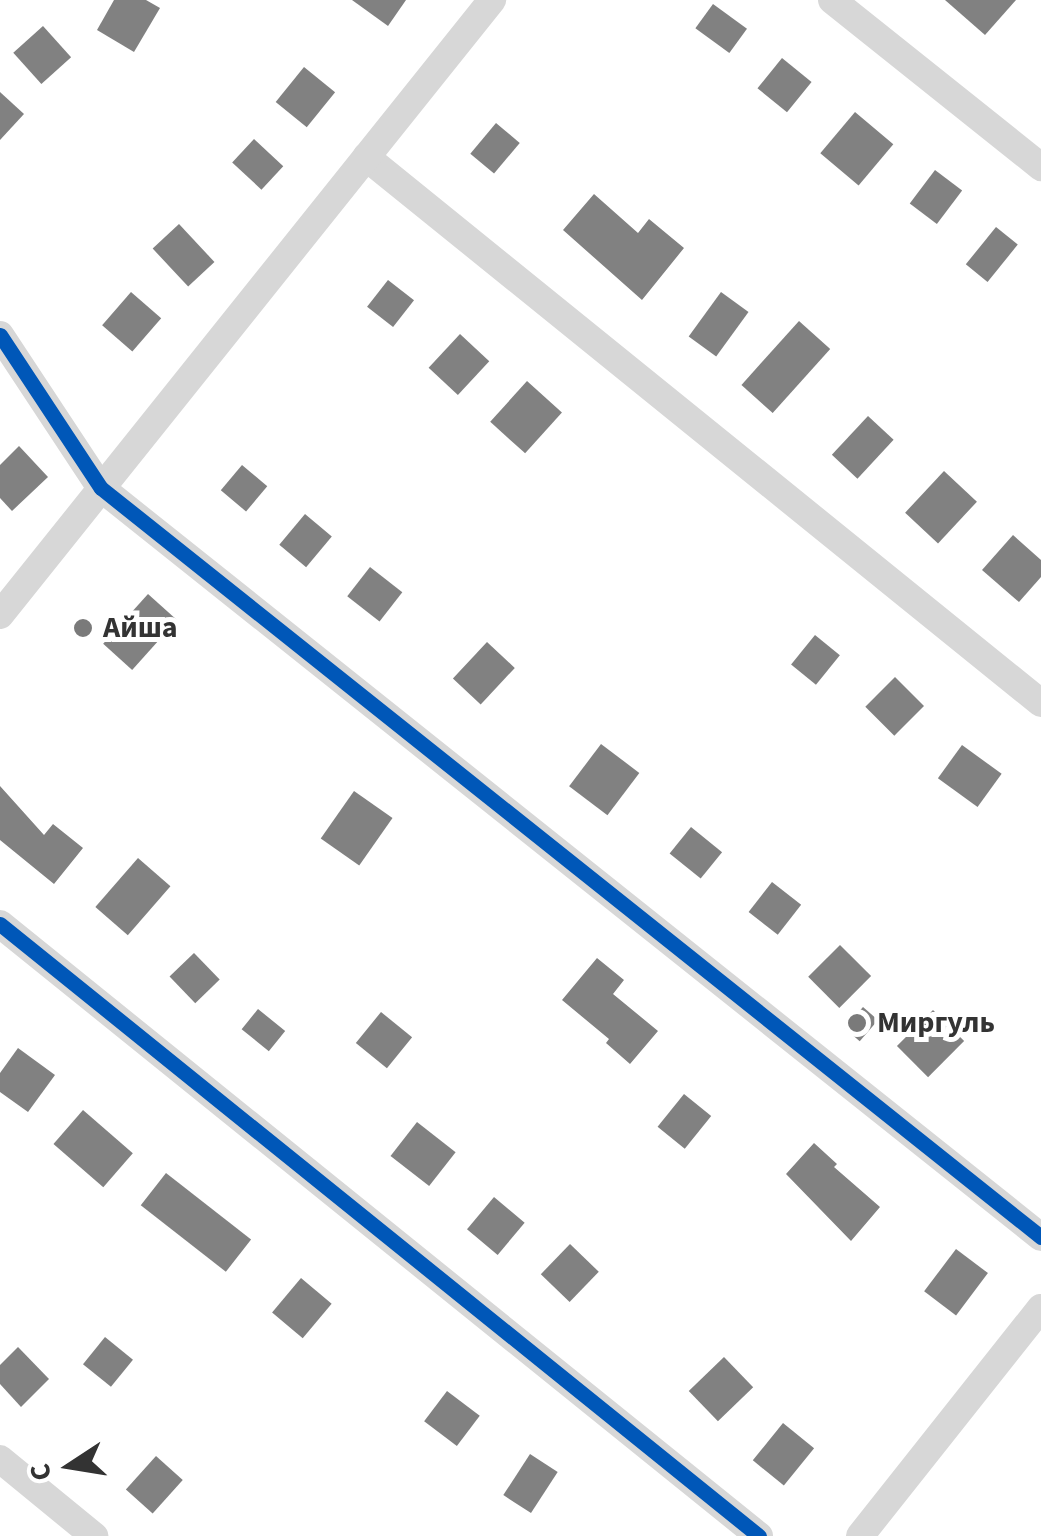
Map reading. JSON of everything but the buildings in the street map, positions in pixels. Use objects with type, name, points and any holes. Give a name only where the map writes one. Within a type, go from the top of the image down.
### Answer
[{"type":"street","points":[[0,615],[492,0]]},
{"type":"street","points":[[832,0],[1041,167]]},
{"type":"street","points":[[366,157],[1041,703]]},
{"type":"street","points":[[0,336],[102,488],[1041,1237]]},
{"type":"street","points":[[0,924],[760,1536]]},
{"type":"street","points":[[860,1536],[1041,1308]]},
{"type":"street","points":[[0,1459],[94,1536]]},
{"type":"cycle path","points":[[0,335],[101,488],[1041,1237]]},
{"type":"cycle path","points":[[0,924],[759,1536]]},
{"type":"place","name":"Айша","points":[[83,628]]},
{"type":"place","name":"Миргуль","points":[[857,1023]]}]
